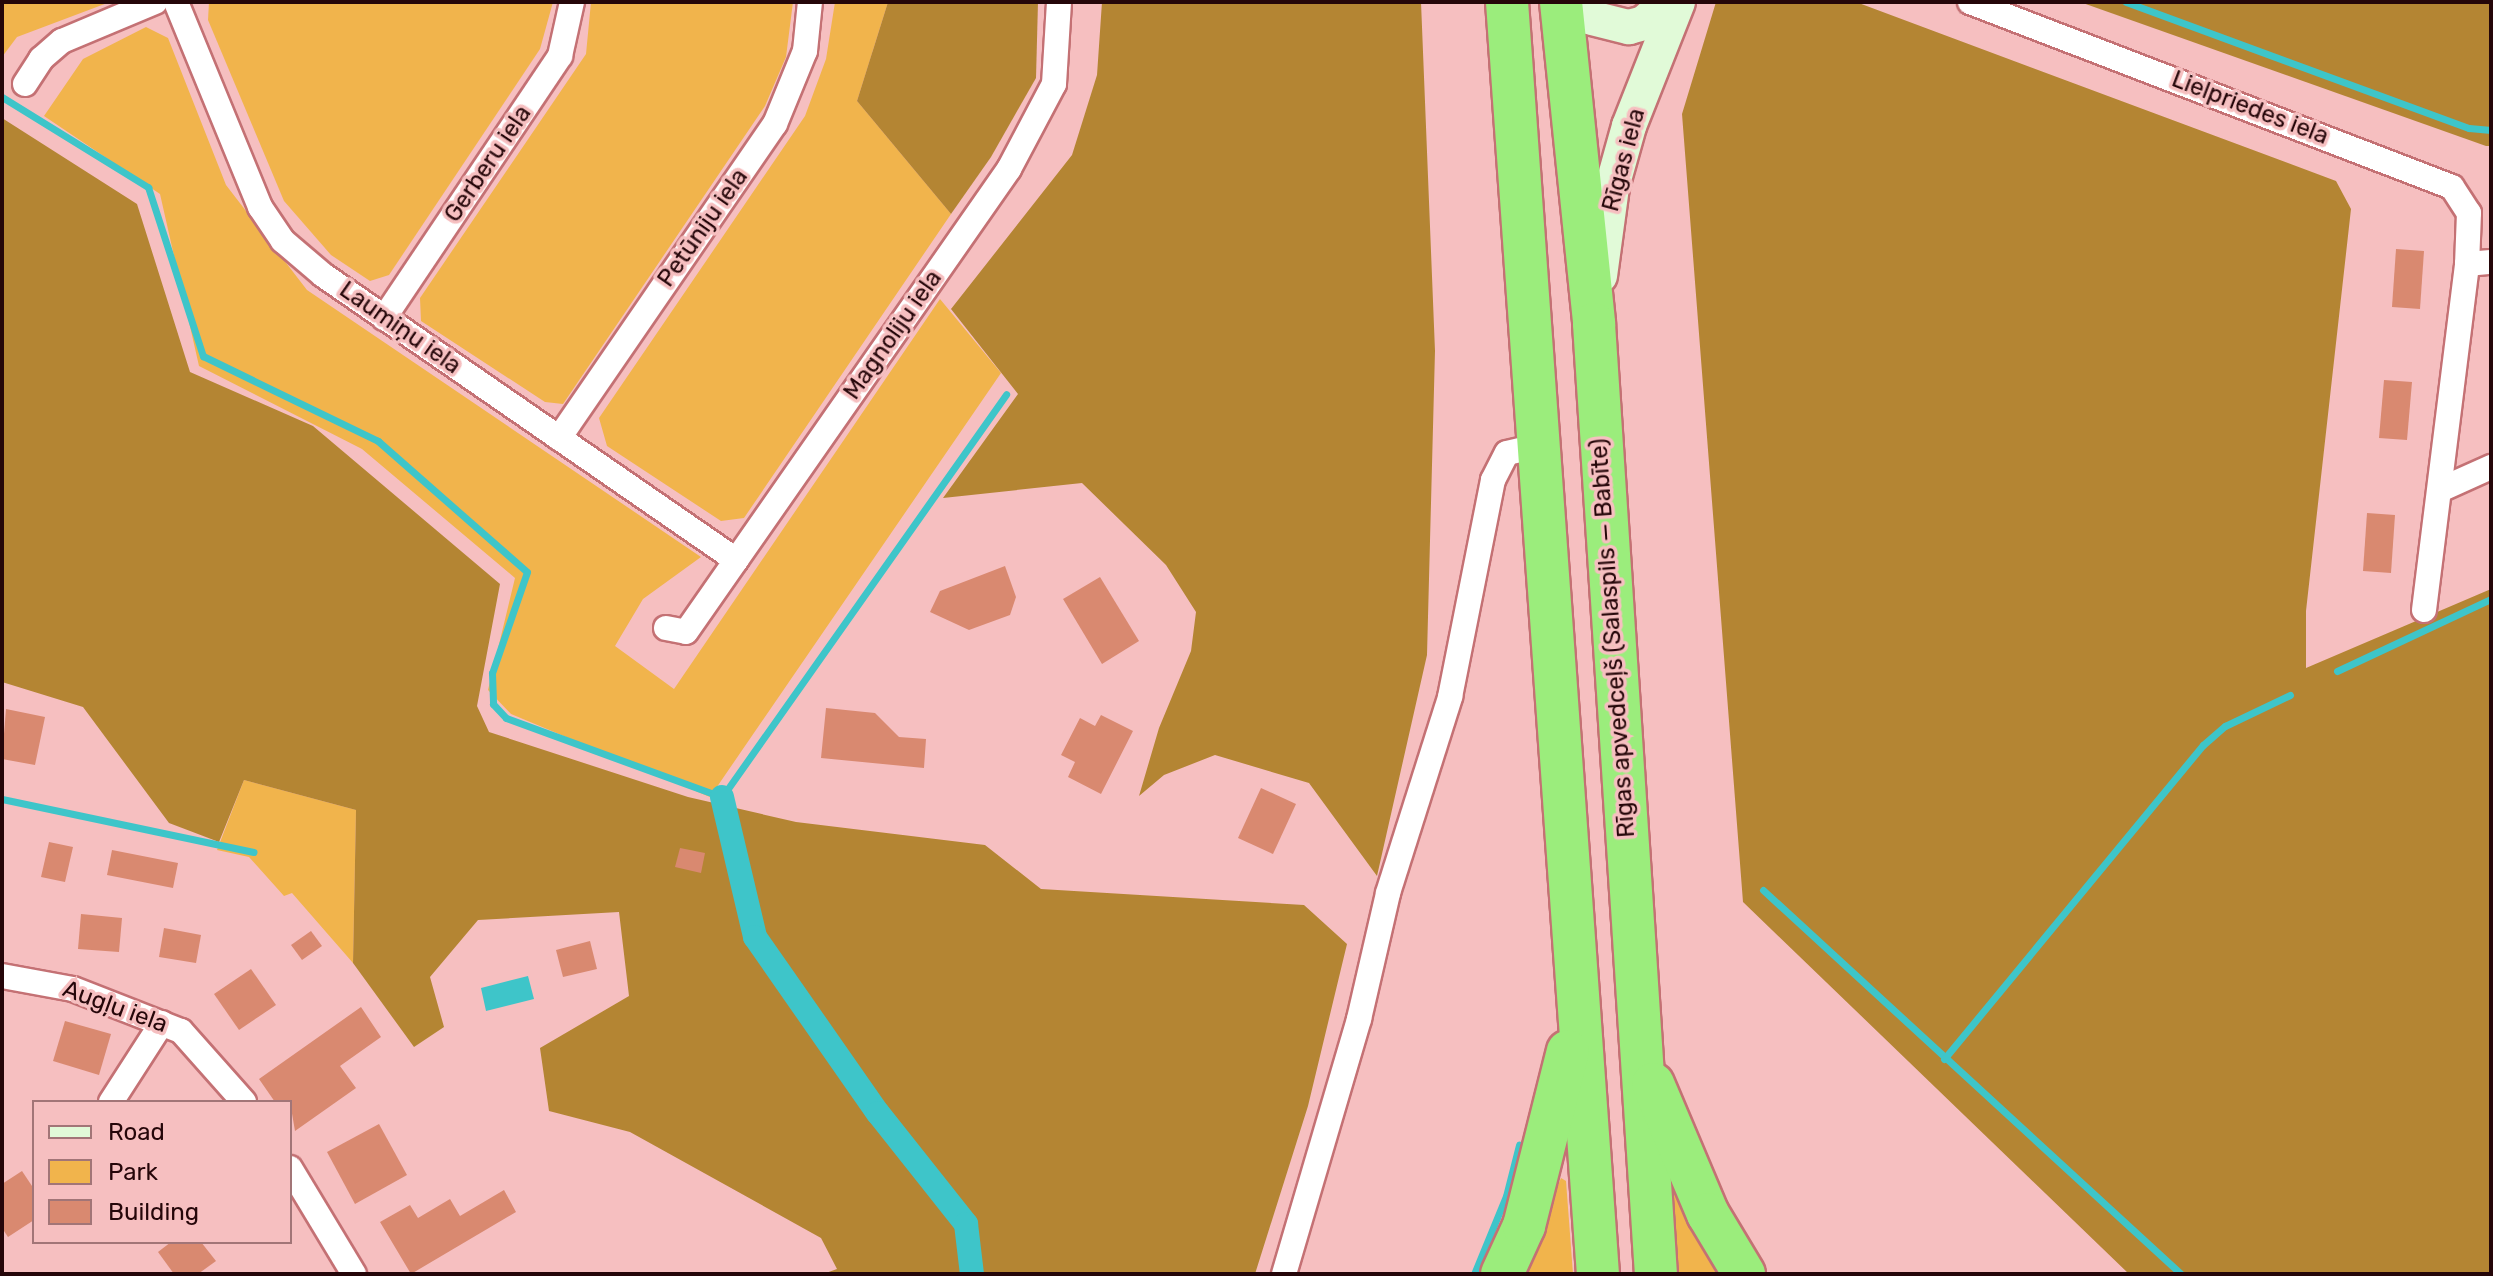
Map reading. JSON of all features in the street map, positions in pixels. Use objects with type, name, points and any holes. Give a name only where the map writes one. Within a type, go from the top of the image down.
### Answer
[{"type":"highway","points":[[1507,2],[1520,129],[1576,1018],[1598,1274]]},
{"type":"highway","name":"Rīgas apvedceļš (Salaspils — Babīte)","points":[[1561,2],[1594,324],[1656,1274]]},
{"type":"highway","points":[[1502,1274],[1524,1226],[1576,1018]]},
{"type":"highway","points":[[1640,1052],[1708,1214],[1744,1274]]},
{"type":"main road","points":[[1575,2],[1592,18],[1629,27],[1644,23],[1667,2]]},
{"type":"main road","name":"Rīgas iela","points":[[1594,324],[1612,187],[1629,126],[1678,2]]},
{"type":"street","points":[[25,84],[41,59],[62,41],[155,2]]},
{"type":"street","name":"Laumiņu iela","points":[[176,2],[260,207],[283,241],[384,318],[736,560]]},
{"type":"street","name":"Gerberu iela","points":[[384,318],[560,56],[572,2]]},
{"type":"street","name":"Petūniju iela","points":[[559,438],[775,124],[805,51],[810,2]]},
{"type":"street","name":"Magnoliju iela","points":[[666,628],[686,632],[1009,169],[1054,84],[1059,2]]},
{"type":"street","name":"Lielpriedes iela","points":[[1970,2],[2452,187],[2469,213],[2479,263],[2424,610]]},
{"type":"street","points":[[1284,1274],[1359,1019],[1388,893],[1450,697],[1493,480],[1507,453],[1538,446]]},
{"type":"street","points":[[2442,489],[2491,467]]},
{"type":"street","name":"Augļu iela","points":[[2,976],[73,989],[181,1031],[242,1100]]},
{"type":"street","points":[[112,1100],[162,1023]]},
{"type":"street","points":[[292,1171],[354,1274]]},
{"type":"green space","points":[[2,2],[110,2],[17,37],[2,57]]},
{"type":"green space","points":[[209,2],[553,2],[540,49],[389,275],[370,281],[331,255],[284,201],[208,20]]},
{"type":"green space","points":[[591,2],[793,2],[786,57],[765,106],[563,404],[545,402],[421,321],[420,298],[586,54]]},
{"type":"green space","points":[[835,2],[888,2],[857,101],[951,214],[744,518],[721,521],[607,446],[599,418],[805,116],[826,59]]},
{"type":"green space","points":[[146,27],[168,38],[226,185],[307,290],[701,557],[643,599],[615,646],[674,689],[940,299],[1001,373],[710,797],[511,714],[488,690],[515,578],[362,449],[199,366],[160,194],[44,116],[83,59]]},
{"type":"green space","points":[[244,780],[356,810],[353,963],[292,893],[284,896],[249,857],[217,850]]},
{"type":"green space","points":[[1670,1158],[1736,1274],[1679,1274]]},
{"type":"green space","points":[[1561,1178],[1566,1181],[1573,1274],[1521,1274]]},
{"type":"shaded area","points":[[888,2],[1038,2],[1036,78],[991,157],[951,214],[857,101]]},
{"type":"shaded area","points":[[1102,2],[1421,2],[1435,351],[1427,655],[1377,876],[1309,783],[1215,755],[1164,775],[1139,796],[1159,728],[1191,651],[1196,612],[1166,565],[1082,483],[943,498],[1018,394],[951,309],[1072,155],[1097,75]]},
{"type":"shaded area","points":[[1716,2],[1856,2],[2336,181],[2351,209],[2306,611],[2306,668],[2491,589],[2491,1274],[2129,1274],[1743,902],[1682,114]]},
{"type":"shaded area","points":[[2080,2],[2491,2],[2491,146],[2486,146]]},
{"type":"shaded area","points":[[2,118],[137,204],[190,372],[313,426],[500,584],[477,706],[489,732],[688,797],[796,822],[985,845],[1041,889],[1304,905],[1347,944],[1308,1106],[1255,1274],[823,1274],[837,1269],[821,1238],[630,1132],[549,1111],[540,1048],[629,996],[619,912],[478,920],[430,977],[444,1027],[414,1047],[353,963],[356,810],[244,780],[219,842],[169,823],[83,707],[2,682]]},
{"type":"water","points":[[528,976],[534,999],[486,1011],[481,988]]},
{"type":"building","points":[[2396,249],[2424,251],[2420,309],[2392,307]]},
{"type":"building","points":[[2384,380],[2412,382],[2407,440],[2379,438]]},
{"type":"building","points":[[2367,513],[2395,515],[2391,573],[2363,571]]},
{"type":"building","points":[[1005,566],[1016,597],[1010,615],[969,630],[930,612],[940,591]]},
{"type":"building","points":[[1100,577],[1139,641],[1102,664],[1063,599]]},
{"type":"building","points":[[826,708],[875,713],[899,737],[926,739],[924,768],[821,758]]},
{"type":"building","points":[[6,709],[45,717],[35,765],[2,759]]},
{"type":"building","points":[[1101,715],[1133,731],[1101,794],[1068,777],[1075,762],[1061,755],[1080,718],[1095,726]]},
{"type":"building","points":[[1261,788],[1296,804],[1273,854],[1238,838]]},
{"type":"building","points":[[49,842],[73,847],[65,882],[41,877]]},
{"type":"building","points":[[680,848],[705,853],[701,873],[675,867]]},
{"type":"building","points":[[112,850],[178,863],[173,888],[107,875]]},
{"type":"building","points":[[81,914],[122,918],[119,952],[78,949]]},
{"type":"building","points":[[164,928],[201,935],[196,963],[159,957]]},
{"type":"building","points":[[311,931],[322,946],[302,960],[291,945]]},
{"type":"building","points":[[590,941],[597,969],[563,977],[556,950]]},
{"type":"building","points":[[251,969],[276,1005],[239,1030],[214,994]]},
{"type":"building","points":[[361,1007],[381,1037],[340,1066],[356,1088],[295,1131],[292,1100],[274,1100],[259,1079]]},
{"type":"building","points":[[65,1021],[111,1034],[99,1075],[53,1061]]},
{"type":"building","points":[[379,1124],[407,1175],[355,1204],[327,1152]]},
{"type":"building","points":[[22,1171],[32,1186],[32,1221],[8,1237],[2,1228],[2,1184]]},
{"type":"building","points":[[504,1190],[516,1212],[411,1274],[380,1222],[410,1205],[418,1218],[450,1199],[460,1216]]},
{"type":"building","points":[[168,1244],[203,1244],[216,1261],[198,1274],[174,1274],[158,1252]]},
{"type":"waterway","points":[[2126,2],[2469,128],[2491,130]]},
{"type":"waterway","points":[[2,97],[148,187],[203,356],[378,441],[527,572],[492,673],[493,704],[506,718],[722,797],[1006,394]]},
{"type":"waterway","points":[[2337,671],[2491,599]]},
{"type":"waterway","points":[[1944,1059],[2203,745],[2225,726],[2290,695]]},
{"type":"waterway","points":[[722,797],[755,937],[878,1113],[966,1224],[972,1274]]},
{"type":"waterway","points":[[2,799],[253,852]]},
{"type":"waterway","points":[[1763,890],[2181,1274]]},
{"type":"waterway","points":[[1474,1274],[1506,1196],[1519,1145]]}]
